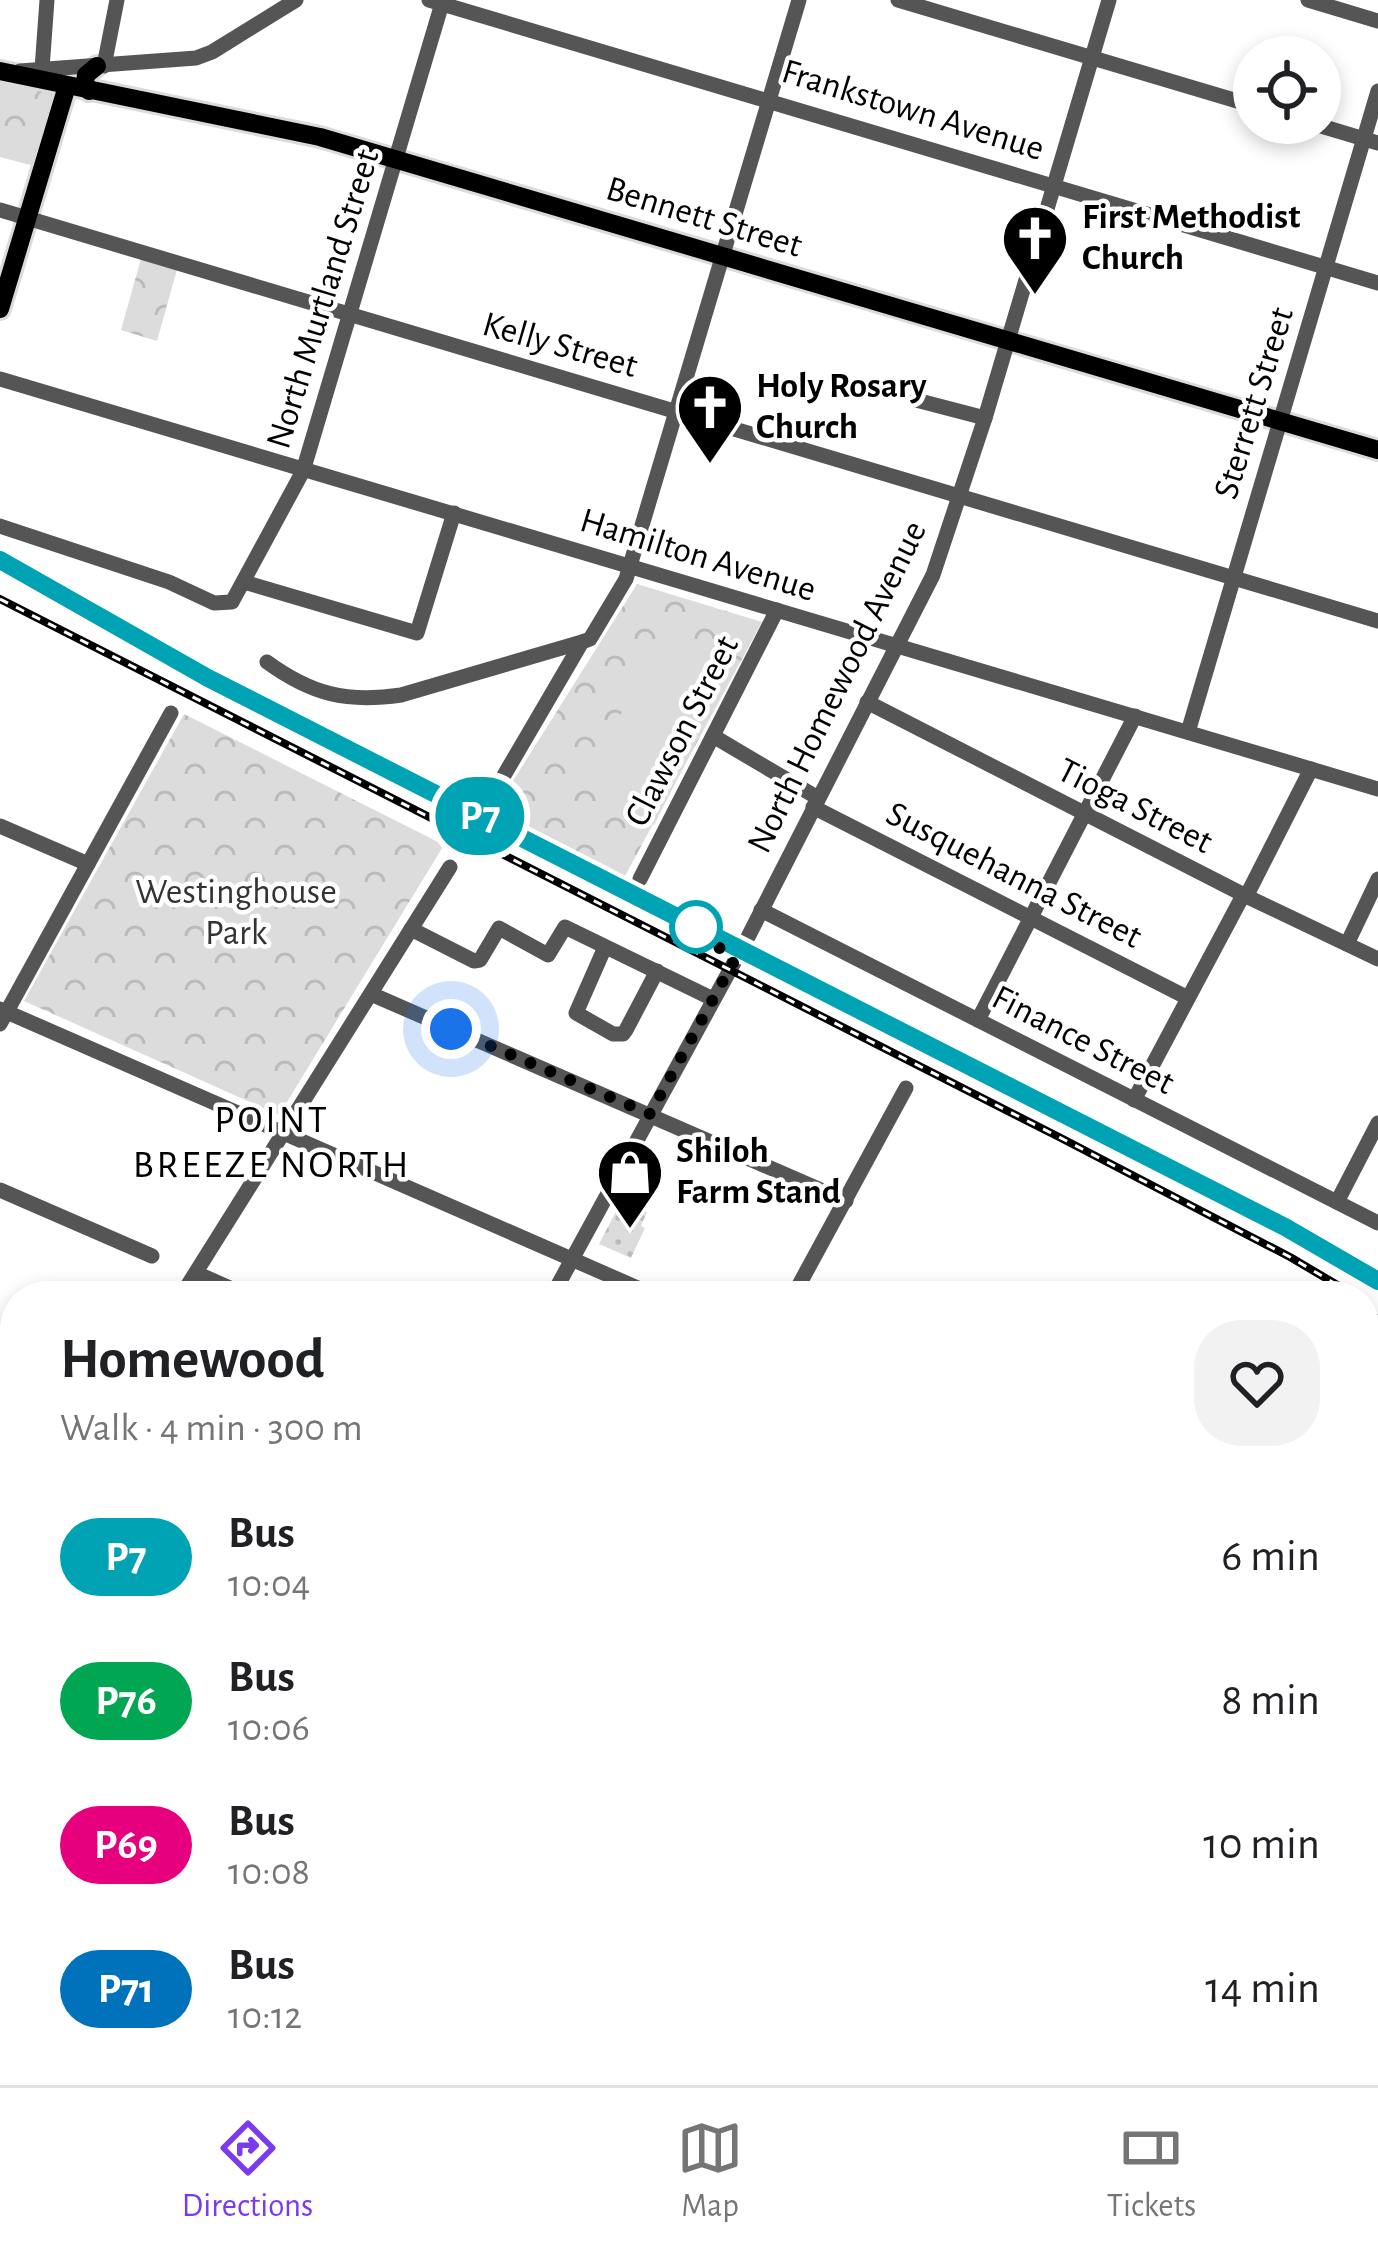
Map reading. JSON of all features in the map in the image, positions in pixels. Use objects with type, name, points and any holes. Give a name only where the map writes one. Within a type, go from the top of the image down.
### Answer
[{"type":"main road","points":[[89,91],[86,76],[100,66]]},
{"type":"main road","name":"Bennett Street","points":[[3,72],[64,77],[89,91],[320,137],[1378,450]]},
{"type":"main road","points":[[0,309],[64,77]]},
{"type":"street","points":[[41,69],[46,0]]},
{"type":"street","points":[[100,66],[117,0]]},
{"type":"street","points":[[3,72],[41,69],[64,77],[100,66],[196,58],[296,0]]},
{"type":"street","points":[[267,662],[297,684],[344,697],[378,698],[590,639],[631,567],[799,0]]},
{"type":"street","points":[[898,0],[1233,100]]},
{"type":"street","name":"North Homewood Avenue","points":[[560,1281],[761,910],[934,575],[1109,0]]},
{"type":"street","points":[[1308,0],[1378,21]]},
{"type":"street","name":"Frankstown Avenue","points":[[438,1],[1378,284]]},
{"type":"street","name":"North Murtland Street","points":[[0,526],[169,582],[214,603],[232,602],[303,471],[438,1]]},
{"type":"street","name":"Sterrett Street","points":[[1188,732],[1325,268],[1371,141],[1378,91]]},
{"type":"street","points":[[1341,132],[1371,141]]},
{"type":"street","name":"Kelly Street","points":[[0,210],[1378,621]]},
{"type":"street","name":"Hamilton Avenue","points":[[0,379],[1378,789]]},
{"type":"street","points":[[916,400],[985,418]]},
{"type":"street","points":[[244,582],[417,633],[454,513]]},
{"type":"street","name":"Clawson Street","points":[[640,879],[777,610]]},
{"type":"street","points":[[496,788],[582,642]]},
{"type":"street","name":"Tioga Street","points":[[867,702],[1378,959]]},
{"type":"street","points":[[171,713],[2,1015],[622,1281]]},
{"type":"street","points":[[978,1021],[1135,716]]},
{"type":"street","name":"Susquehanna Street","points":[[713,736],[815,803],[1188,998]]},
{"type":"street","points":[[1134,1100],[1311,769]]},
{"type":"street","points":[[0,826],[88,864]]},
{"type":"street","points":[[191,1281],[449,867]]},
{"type":"street","points":[[1347,944],[1378,879]]},
{"type":"street","name":"Finance Street","points":[[761,910],[1378,1223]]},
{"type":"street","points":[[411,929],[474,961],[480,960],[499,928],[548,955],[565,927],[713,998]]},
{"type":"street","points":[[605,947],[576,1013],[614,1034],[626,1030],[657,971]]},
{"type":"street","points":[[371,994],[846,1202]]},
{"type":"street","points":[[801,1281],[906,1088]]},
{"type":"street","points":[[1337,1202],[1378,1124]]},
{"type":"street","points":[[0,1190],[152,1256]]},
{"type":"street","points":[[196,1273],[214,1281]]},
{"type":"green space","points":[[0,77],[61,90],[38,167],[0,157]]},
{"type":"green space","points":[[142,255],[178,266],[157,341],[121,330]]},
{"type":"green space","points":[[637,584],[762,622],[625,876],[494,811]]},
{"type":"green space","points":[[658,640],[731,674],[654,825],[584,788]]},
{"type":"green space","name":"Westinghouse Park","points":[[184,714],[444,845],[279,1115],[24,1001]]},
{"type":"green space","points":[[622,1200],[647,1212],[631,1258],[599,1244]]},
{"type":"railway","points":[[0,599],[1059,1137],[1331,1281]]},
{"type":"bus line","name":"P7","points":[[0,560],[208,678],[1285,1227],[1378,1281]]},
{"type":"place","name":"First Methodist Church","points":[[1035,297]]},
{"type":"place","name":"Holy Rosary Church","points":[[710,466]]},
{"type":"place","name":"Shiloh Farm Stand","points":[[630,1231]]},
{"type":"district","name":"POINT BREEZE NORTH","points":[[272,1142]]},
{"type":"route","points":[[451,1029],[650,1114],[734,961],[696,927]]}]
